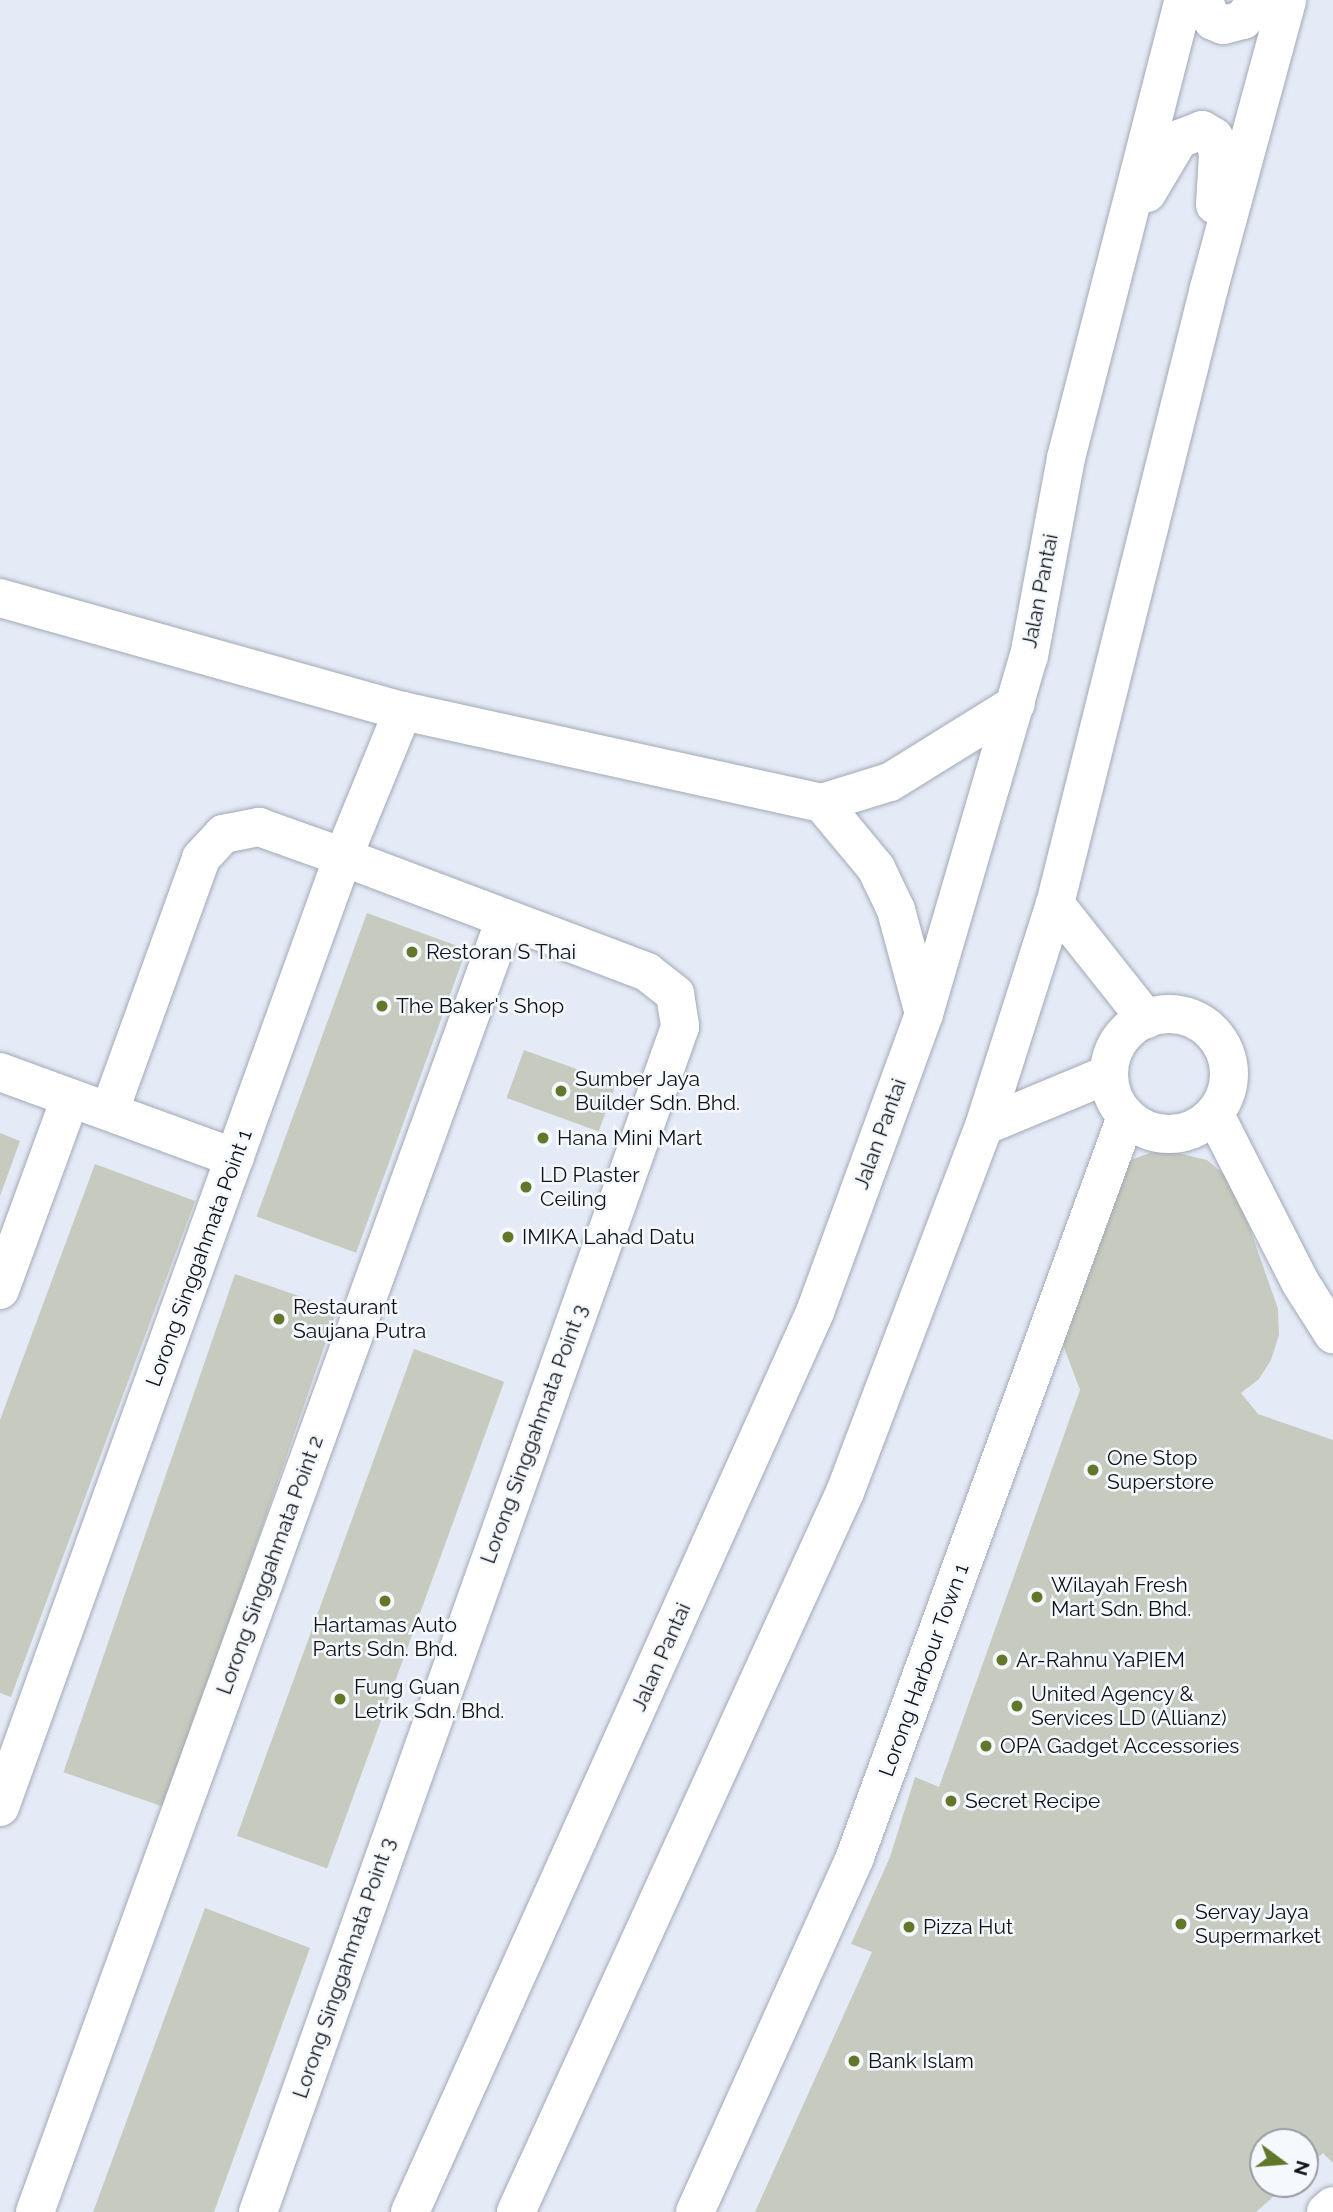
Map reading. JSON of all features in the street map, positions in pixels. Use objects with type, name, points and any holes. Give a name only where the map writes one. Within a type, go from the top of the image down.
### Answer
[{"type":"street","name":"Jalan Pantai","points":[[410,2212],[810,1325],[924,1014],[1016,704],[1066,458],[1184,0]]},
{"type":"street","points":[[1203,0],[1213,22],[1223,25],[1243,20],[1256,0]]},
{"type":"street","points":[[516,2212],[845,1492],[984,1126],[1055,904],[1209,288],[1287,0]]},
{"type":"street","points":[[1118,255],[1163,162],[1179,139],[1189,131],[1202,130],[1214,136],[1218,154],[1209,288]]},
{"type":"street","points":[[0,598],[403,712],[822,803],[890,782],[1016,704]]},
{"type":"street","name":"Lorong Singgahmata Point 1","points":[[0,1807],[343,857],[403,712]]},
{"type":"street","points":[[822,803],[876,868],[896,910],[924,1014]]},
{"type":"street","name":"Lorong Singgahmata Point 3","points":[[110,1110],[201,858],[223,834],[258,827],[343,857],[647,972],[675,994],[680,1027],[258,2212]]},
{"type":"street","points":[[1055,904],[1146,1019]]},
{"type":"street","name":"Lorong Singgahmata Point 2","points":[[35,2212],[505,919]]},
{"type":"street","points":[[1186,1015],[1219,1038],[1230,1077],[1215,1115],[1181,1134],[1161,1135],[1126,1116],[1116,1104],[1109,1074],[1119,1041],[1146,1019],[1186,1015]]},
{"type":"street","points":[[0,1072],[70,1099],[110,1110],[235,1158]]},
{"type":"street","points":[[984,1126],[1109,1074]]},
{"type":"street","points":[[0,1290],[70,1099]]},
{"type":"street","points":[[1215,1115],[1300,1282],[1333,1334]]},
{"type":"street","name":"Lorong Harbour Town 1","points":[[695,2212],[855,1857],[1126,1116]]},
{"type":"street","points":[[1326,2212],[1333,2206]]},
{"type":"building","points":[[367,913],[467,949],[356,1253],[257,1217]]},
{"type":"building","name":"Sumber Jaya Builder Sdn. Bhd.","points":[[524,1050],[616,1084],[599,1131],[507,1098]]},
{"type":"building","points":[[0,1133],[20,1141],[0,1196]]},
{"type":"building","points":[[1161,1149],[1207,1160],[1226,1176],[1241,1203],[1278,1309],[1279,1335],[1271,1360],[1259,1379],[1241,1393],[1258,1414],[1333,1440],[1333,2163],[1323,2153],[1319,2157],[1319,2128],[1249,2128],[1249,2198],[1272,2198],[1256,2212],[755,2212],[872,1952],[851,1944],[890,1857],[915,1777],[939,1787],[1080,1390],[1059,1334],[1070,1330],[1068,1304],[1115,1176],[1133,1159]]},
{"type":"building","points":[[95,1164],[195,1201],[11,1697],[0,1693],[0,1420]]},
{"type":"building","points":[[235,1274],[337,1309],[166,1807],[63,1772]]},
{"type":"building","points":[[414,1349],[504,1382],[327,1869],[237,1836]]},
{"type":"building","points":[[205,1908],[310,1948],[214,2212],[93,2212]]},
{"type":"place","name":"Restoran S Thai","points":[[412,952]]},
{"type":"place","name":"The Baker's Shop","points":[[382,1006]]},
{"type":"place","name":"Sumber Jaya Builder Sdn. Bhd.","points":[[561,1091]]},
{"type":"place","name":"Hana Mini Mart","points":[[543,1138]]},
{"type":"place","name":"LD Plaster Ceiling","points":[[526,1187]]},
{"type":"place","name":"IMIKA Lahad Datu","points":[[508,1237]]},
{"type":"place","name":"Restaurant Saujana Putra","points":[[279,1319]]},
{"type":"place","name":"One Stop Superstore","points":[[1093,1470]]},
{"type":"place","name":"Wilayah Fresh Mart Sdn. Bhd.","points":[[1037,1597]]},
{"type":"place","name":"Hartamas Auto Parts Sdn. Bhd.","points":[[385,1601]]},
{"type":"place","name":"Ar-Rahnu YaPIEM","points":[[1002,1660]]},
{"type":"place","name":"Fung Guan Letrik Sdn. Bhd.","points":[[340,1699]]},
{"type":"place","name":"United Agency & Services LD (Allianz)","points":[[1017,1706]]},
{"type":"place","name":"OPA Gadget Accessories","points":[[986,1746]]},
{"type":"place","name":"Secret Recipe","points":[[951,1801]]},
{"type":"place","name":"Servay Jaya Supermarket","points":[[1181,1924]]},
{"type":"place","name":"Pizza Hut","points":[[909,1927]]},
{"type":"place","name":"Bank Islam","points":[[854,2061]]}]
